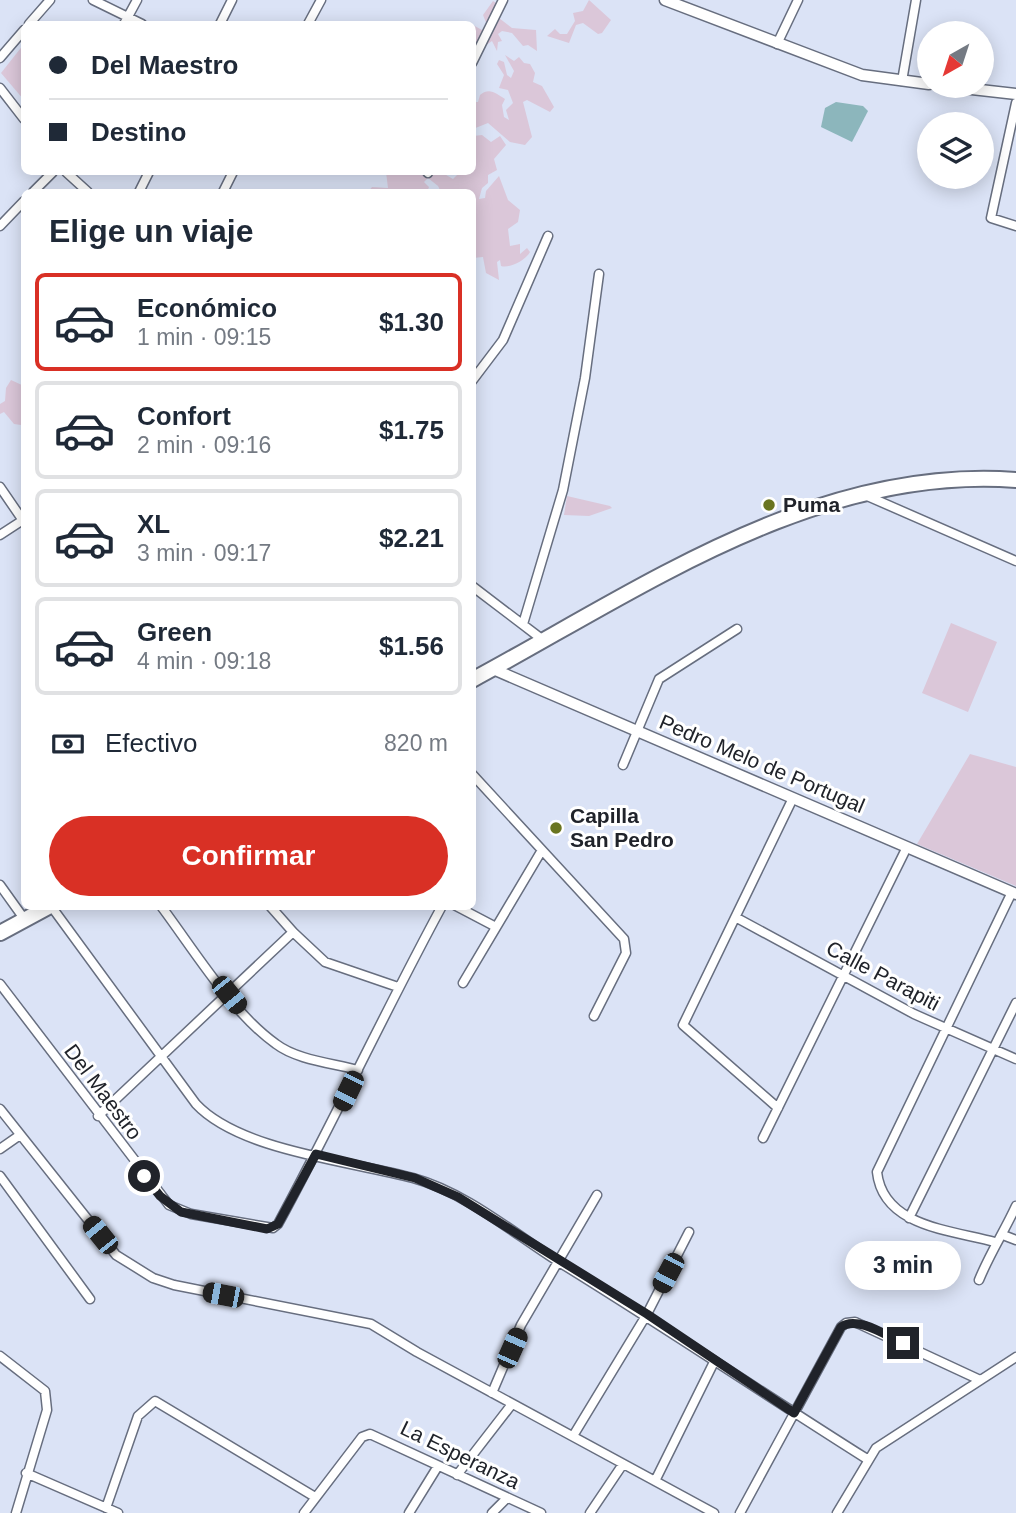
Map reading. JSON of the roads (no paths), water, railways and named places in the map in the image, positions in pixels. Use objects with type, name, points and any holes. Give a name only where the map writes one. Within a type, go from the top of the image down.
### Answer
[{"type":"highway","points":[[476,678],[733,540],[799,512],[861,494],[939,481],[1016,480]]},
{"type":"highway","points":[[0,933],[44,910]]},
{"type":"street","points":[[32,21],[50,0]]},
{"type":"street","points":[[93,0],[126,21],[137,0]]},
{"type":"street","points":[[222,21],[232,0]]},
{"type":"street","points":[[310,21],[321,0]]},
{"type":"street","points":[[476,55],[503,0]]},
{"type":"street","points":[[665,0],[862,75],[917,83]]},
{"type":"street","points":[[777,44],[799,0]]},
{"type":"street","points":[[902,81],[916,0]]},
{"type":"street","points":[[0,58],[21,34]]},
{"type":"street","points":[[0,89],[21,116]]},
{"type":"street","points":[[994,92],[1016,94]]},
{"type":"street","points":[[1016,103],[991,218],[1016,226]]},
{"type":"street","points":[[36,189],[50,175]]},
{"type":"street","points":[[69,175],[85,189]]},
{"type":"street","points":[[0,226],[21,204]]},
{"type":"street","points":[[476,376],[503,340],[548,236]]},
{"type":"street","points":[[523,624],[564,490],[585,378],[599,274]]},
{"type":"street","points":[[0,487],[21,517]]},
{"type":"street","points":[[861,494],[1016,561]]},
{"type":"street","points":[[0,535],[21,523]]},
{"type":"street","points":[[476,589],[543,640]]},
{"type":"street","points":[[623,765],[659,679],[737,629]]},
{"type":"street","name":"Pedro Melo de Portugal","points":[[493,669],[1014,893]]},
{"type":"street","points":[[476,778],[624,939],[626,953],[594,1016]]},
{"type":"street","points":[[778,1108],[683,1025],[793,798]]},
{"type":"street","points":[[763,1138],[907,847]]},
{"type":"street","points":[[463,983],[542,850]]},
{"type":"street","points":[[0,885],[25,920]]},
{"type":"street","points":[[995,1242],[899,1214],[882,1190],[878,1165],[1014,893]]},
{"type":"street","points":[[54,910],[196,1104],[222,1127],[254,1139],[437,1186],[647,1314],[714,1362],[867,1459]]},
{"type":"street","points":[[165,910],[229,995],[276,1045],[298,1054],[358,1070]]},
{"type":"street","points":[[274,910],[326,962],[398,987]]},
{"type":"street","points":[[316,1154],[398,987],[440,910]]},
{"type":"street","points":[[464,910],[496,927]]},
{"type":"street","name":"Calle Parapiti","points":[[737,918],[945,1028],[1016,1059]]},
{"type":"street","points":[[99,1116],[293,932]]},
{"type":"street","name":"Del Maestro","points":[[0,984],[169,1205],[191,1214],[267,1229],[278,1224],[316,1154]]},
{"type":"street","points":[[909,1218],[1016,1003]]},
{"type":"street","points":[[0,1109],[116,1255],[144,1273],[174,1285],[371,1324],[714,1513]]},
{"type":"street","points":[[0,1149],[20,1135]]},
{"type":"street","points":[[0,1176],[90,1298]]},
{"type":"street","points":[[492,1392],[522,1325],[597,1195]]},
{"type":"street","points":[[979,1280],[995,1242],[1003,1236],[1016,1206]]},
{"type":"street","points":[[573,1436],[647,1314],[689,1232]]},
{"type":"street","points":[[1003,1236],[1016,1240]]},
{"type":"street","points":[[740,1513],[841,1327],[846,1323],[855,1322],[980,1380]]},
{"type":"street","points":[[0,1356],[45,1391],[47,1397],[47,1410],[16,1513]]},
{"type":"street","points":[[837,1513],[867,1459],[887,1439],[1016,1357]]},
{"type":"street","points":[[655,1481],[714,1362]]},
{"type":"street","points":[[106,1507],[138,1416],[155,1401],[315,1497],[304,1513]]},
{"type":"street","points":[[457,1475],[512,1404]]},
{"type":"street","name":"La Esperanza","points":[[315,1497],[362,1437],[379,1436],[541,1513]]},
{"type":"street","points":[[590,1513],[623,1464]]},
{"type":"street","points":[[409,1513],[438,1466]]},
{"type":"street","points":[[26,1473],[118,1513]]},
{"type":"street","points":[[492,1513],[507,1498]]},
{"type":"place","name":"Puma","points":[[769,505]]},
{"type":"place","name":"Capilla San Pedro","points":[[556,828]]}]
